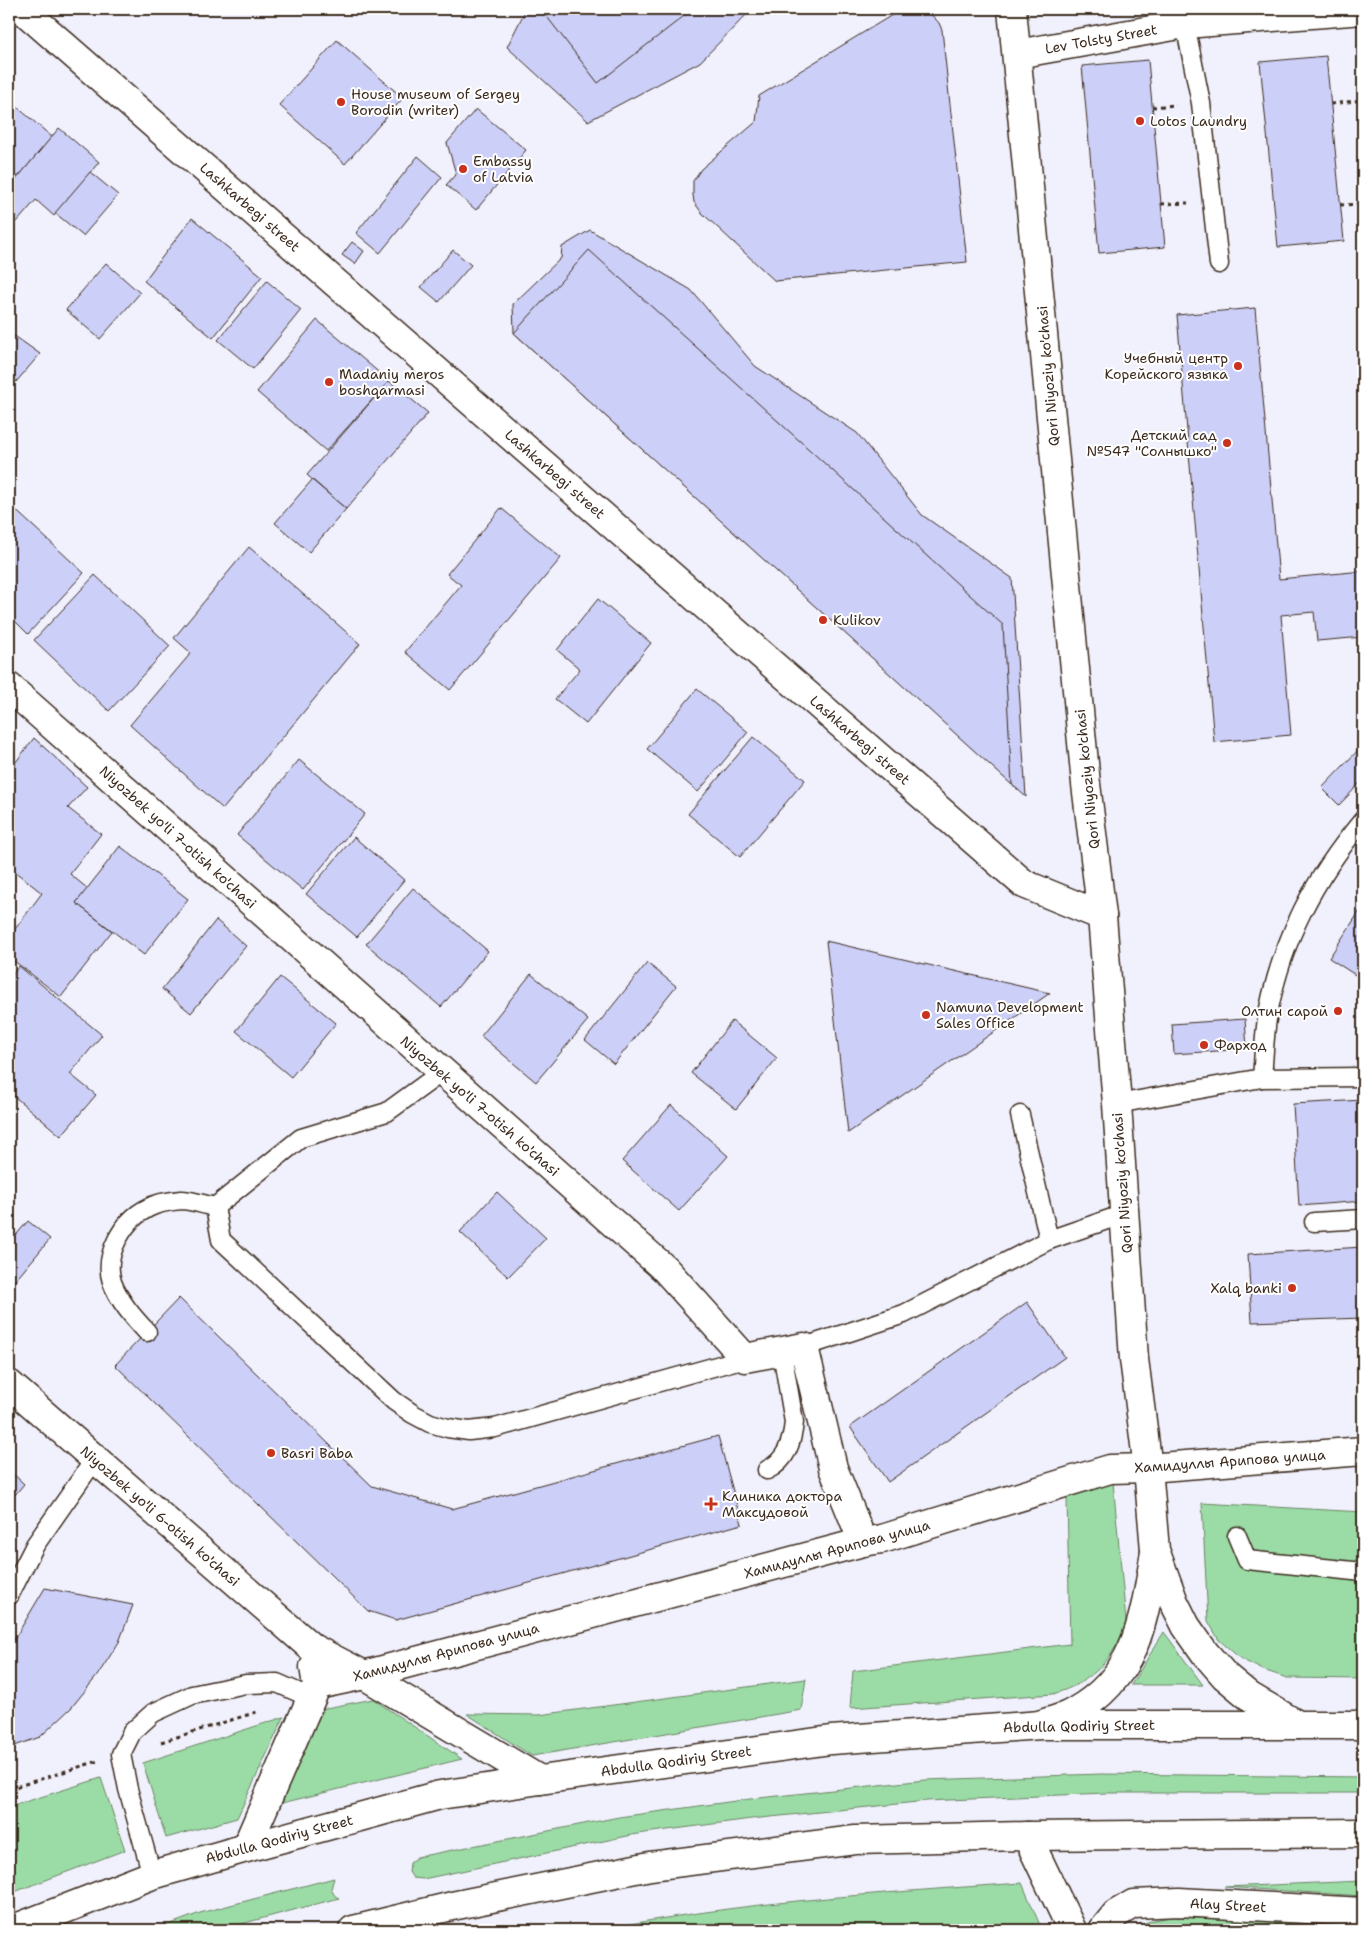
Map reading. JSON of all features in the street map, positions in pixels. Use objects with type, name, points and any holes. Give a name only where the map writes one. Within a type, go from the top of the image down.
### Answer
[{"type":"street","name":"Lashkarbegi street","points":[[22,9],[1024,884],[1102,916]]},
{"type":"street","name":"Qori Niyoziy ko'chasi","points":[[1012,9],[1086,774],[1102,916],[1134,1359],[1156,1550],[1174,1602],[1186,1626],[1205,1653],[1225,1676],[1249,1696],[1298,1725]]},
{"type":"street","name":"Lev Tolsty Street","points":[[1017,54],[1185,24],[1363,10]]},
{"type":"street","name":"Niyozbek yo'li 7-otish ko'chasi","points":[[9,687],[665,1269],[745,1358]]},
{"type":"street","points":[[745,1358],[793,1350],[833,1468],[863,1542]]},
{"type":"street","name":"Niyozbek yo'li 6-otish ko'chasi","points":[[9,1384],[312,1648],[364,1674],[540,1780]]},
{"type":"street","name":"Хамидуллы Арипова улица","points":[[314,1692],[364,1674],[863,1542],[882,1539],[1110,1469],[1148,1468],[1363,1451]]},
{"type":"street","name":"Qori Niyoziy ko'chasi","points":[[1041,1725],[1073,1713],[1098,1697],[1124,1665],[1132,1651],[1145,1610],[1156,1550]]},
{"type":"street","points":[[246,1848],[314,1692],[312,1648]]},
{"type":"street","name":"Abdulla Qodiriy Street","points":[[11,1930],[152,1874],[440,1796],[540,1780],[831,1740],[1041,1725],[1363,1725]]},
{"type":"street","points":[[353,1930],[452,1906],[650,1866],[855,1840],[1027,1836],[1363,1833]]},
{"type":"street","points":[[1027,1836],[1072,1930]]},
{"type":"street","name":"Alay Street","points":[[1103,1930],[1116,1914],[1133,1904],[1179,1902],[1363,1912]]},
{"type":"lane","points":[[1185,24],[1202,104],[1219,264]]},
{"type":"lane","points":[[1262,1078],[1268,1014],[1282,957],[1296,920],[1334,856],[1363,820]]},
{"type":"lane","points":[[215,1207],[301,1138],[387,1112],[442,1072]]},
{"type":"lane","points":[[1117,1104],[1262,1078],[1363,1077]]},
{"type":"lane","points":[[1020,1115],[1049,1240]]},
{"type":"lane","points":[[147,1332],[127,1308],[112,1281],[110,1271],[111,1257],[120,1234],[136,1216],[147,1208],[160,1203],[183,1200],[215,1207]]},
{"type":"lane","points":[[215,1207],[221,1240],[394,1401],[430,1423],[468,1431],[496,1428],[745,1358]]},
{"type":"lane","points":[[767,1470],[784,1456],[793,1432],[793,1350],[904,1314],[1049,1240],[1124,1214]]},
{"type":"lane","points":[[1314,1222],[1363,1219]]},
{"type":"lane","points":[[9,1596],[35,1545],[96,1459]]},
{"type":"lane","points":[[1236,1536],[1247,1560],[1363,1572]]},
{"type":"lane","points":[[152,1874],[128,1789],[121,1754],[132,1732],[153,1712],[192,1695],[246,1684],[277,1683],[314,1692]]},
{"type":"path","points":[[1331,104],[1363,100]]},
{"type":"path","points":[[1340,204],[1363,204]]},
{"type":"green space","points":[[1113,1482],[1126,1622],[1115,1647],[1100,1668],[1079,1683],[1053,1694],[850,1708],[853,1671],[1070,1644],[1067,1497]]},
{"type":"green space","points":[[1202,1503],[1363,1512],[1363,1679],[1287,1678],[1263,1670],[1241,1659],[1219,1640],[1208,1621]]},
{"type":"green space","points":[[1164,1632],[1203,1685],[1131,1685]]},
{"type":"green space","points":[[806,1679],[801,1710],[532,1756],[467,1714],[539,1715]]},
{"type":"green space","points":[[373,1699],[462,1759],[282,1803],[316,1710]]},
{"type":"green space","points":[[284,1717],[237,1818],[166,1838],[143,1763]]},
{"type":"green space","points":[[1101,1774],[1363,1777],[1363,1793],[1105,1793],[927,1801],[751,1819],[637,1834],[423,1879],[413,1878],[409,1872],[410,1863],[417,1857],[619,1817],[750,1799],[925,1780]]},
{"type":"green space","points":[[101,1778],[125,1850],[9,1894],[9,1807]]},
{"type":"green space","points":[[334,1878],[331,1889],[335,1896],[339,1898],[218,1930],[155,1930],[200,1913]]},
{"type":"green space","points":[[1363,1881],[1363,1896],[1224,1887]]},
{"type":"green space","points":[[1022,1883],[1042,1930],[599,1930],[651,1920],[756,1905]]},
{"type":"green space","points":[[1172,1917],[1363,1924],[1360,1930],[1135,1930],[1147,1922]]},
{"type":"building","points":[[526,9],[752,9],[700,62],[588,121],[507,47]]},
{"type":"building","points":[[541,9],[693,9],[598,83]]},
{"type":"building","points":[[902,9],[927,10],[939,23],[942,30],[967,262],[775,281],[702,213],[694,202],[693,181],[701,169],[756,122],[759,96]]},
{"type":"building","name":"House museum of Sergey Borodin (writer)","points":[[337,40],[403,98],[345,164],[279,105]]},
{"type":"building","points":[[1326,56],[1344,241],[1278,247],[1260,62]]},
{"type":"building","points":[[1148,60],[1165,247],[1099,253],[1082,66]]},
{"type":"building","points":[[9,100],[52,137],[18,177],[9,169]]},
{"type":"building","points":[[476,109],[526,150],[476,210],[446,185],[456,174],[447,143]]},
{"type":"building","points":[[59,128],[99,162],[54,216],[36,200],[17,222],[9,216],[9,188]]},
{"type":"building","points":[[418,156],[442,177],[380,253],[356,233]]},
{"type":"building","points":[[90,172],[118,195],[83,236],[55,213]]},
{"type":"building","points":[[192,218],[262,276],[213,338],[144,281]]},
{"type":"building","points":[[590,230],[691,290],[755,366],[857,433],[922,515],[1012,578],[1026,797],[514,333],[513,304],[561,258],[562,247]]},
{"type":"building","points":[[352,242],[364,251],[355,264],[342,255]]},
{"type":"building","points":[[453,250],[471,265],[439,302],[421,287]]},
{"type":"building","points":[[589,250],[1003,625],[1012,785],[514,333]]},
{"type":"building","points":[[106,263],[140,293],[100,339],[66,310]]},
{"type":"building","points":[[267,281],[301,310],[253,369],[218,340]]},
{"type":"building","name":"Детский сад №547 \"Солнышко\"","points":[[1255,308],[1279,579],[1363,571],[1363,637],[1317,641],[1314,612],[1281,615],[1291,735],[1214,742],[1177,315]]},
{"type":"building","points":[[317,320],[389,381],[326,451],[257,392]]},
{"type":"building","points":[[9,332],[40,354],[16,382],[9,376]]},
{"type":"building","points":[[389,381],[428,413],[346,509],[307,475]]},
{"type":"building","points":[[312,480],[346,509],[309,552],[275,523]]},
{"type":"building","points":[[9,504],[84,573],[28,634],[9,615]]},
{"type":"building","points":[[501,508],[561,558],[450,690],[405,652],[461,585],[447,574]]},
{"type":"building","points":[[249,547],[360,644],[223,809],[130,725],[191,653],[174,638]]},
{"type":"building","points":[[95,575],[170,646],[109,711],[34,640]]},
{"type":"building","points":[[598,599],[651,643],[586,724],[555,699],[580,669],[557,650]]},
{"type":"building","points":[[697,689],[748,732],[698,792],[647,749]]},
{"type":"building","points":[[753,737],[805,780],[740,857],[688,814]]},
{"type":"building","points":[[34,738],[87,787],[68,808],[101,834],[70,874],[88,889],[76,903],[112,931],[61,997],[9,957],[9,937],[42,893],[9,867],[9,771]]},
{"type":"building","points":[[1363,745],[1363,780],[1339,805],[1322,788]]},
{"type":"building","points":[[299,760],[365,814],[303,890],[237,835]]},
{"type":"building","points":[[354,837],[404,880],[357,937],[306,894]]},
{"type":"building","points":[[120,846],[188,899],[144,955],[76,903]]},
{"type":"building","points":[[413,888],[488,951],[441,1007],[366,944]]},
{"type":"building","points":[[1363,906],[1363,980],[1329,958]]},
{"type":"building","points":[[216,920],[246,946],[191,1013],[162,989]]},
{"type":"building","name":"Namuna Development Sales Office","points":[[826,941],[980,977],[1050,993],[848,1133]]},
{"type":"building","points":[[647,963],[676,986],[614,1064],[585,1040]]},
{"type":"building","points":[[19,966],[102,1035],[70,1074],[96,1095],[61,1136],[9,1092],[9,979]]},
{"type":"building","points":[[531,974],[588,1020],[536,1082],[481,1036]]},
{"type":"building","points":[[280,977],[336,1023],[291,1077],[236,1031]]},
{"type":"building","points":[[1245,1019],[1247,1049],[1174,1054],[1172,1024]]},
{"type":"building","points":[[732,1021],[777,1058],[736,1109],[691,1073]]},
{"type":"building","points":[[1363,1100],[1363,1201],[1299,1206],[1293,1104]]},
{"type":"building","points":[[671,1105],[728,1156],[679,1211],[622,1161]]},
{"type":"building","points":[[497,1192],[546,1238],[508,1277],[460,1232]]},
{"type":"building","points":[[28,1221],[50,1239],[9,1288],[9,1228],[16,1235]]},
{"type":"building","points":[[1363,1247],[1363,1318],[1252,1322],[1248,1254]]},
{"type":"building","points":[[179,1298],[372,1486],[452,1509],[718,1436],[742,1524],[396,1620],[368,1611],[115,1365]]},
{"type":"building","points":[[1027,1302],[1065,1357],[888,1482],[850,1427]]},
{"type":"building","points":[[9,1470],[24,1484],[9,1502]]},
{"type":"building","points":[[45,1588],[133,1605],[119,1642],[97,1676],[71,1708],[40,1737],[9,1748],[9,1648]]},
{"type":"place","name":"House museum of Sergey Borodin (writer)","points":[[341,102]]},
{"type":"place","name":"Lotos Laundry","points":[[1140,121]]},
{"type":"place","name":"Embassy of Latvia","points":[[463,169]]},
{"type":"place","name":"Учебный центр Корейского языка","points":[[1238,366]]},
{"type":"place","name":"Madaniy meros boshqarmasi","points":[[329,382]]},
{"type":"place","name":"Детский сад №547 \"Солнышко\"","points":[[1227,443]]},
{"type":"place","name":"Kulikov","points":[[823,620]]},
{"type":"place","name":"Олтин сарой","points":[[1338,1011]]},
{"type":"place","name":"Namuna Development Sales Office","points":[[926,1015]]},
{"type":"place","name":"Фарход","points":[[1204,1045]]},
{"type":"place","name":"Xalq banki","points":[[1292,1288]]},
{"type":"place","name":"Basri Baba","points":[[271,1453]]},
{"type":"place","name":"Клиника доктора Максудовой","points":[[711,1504]]}]
